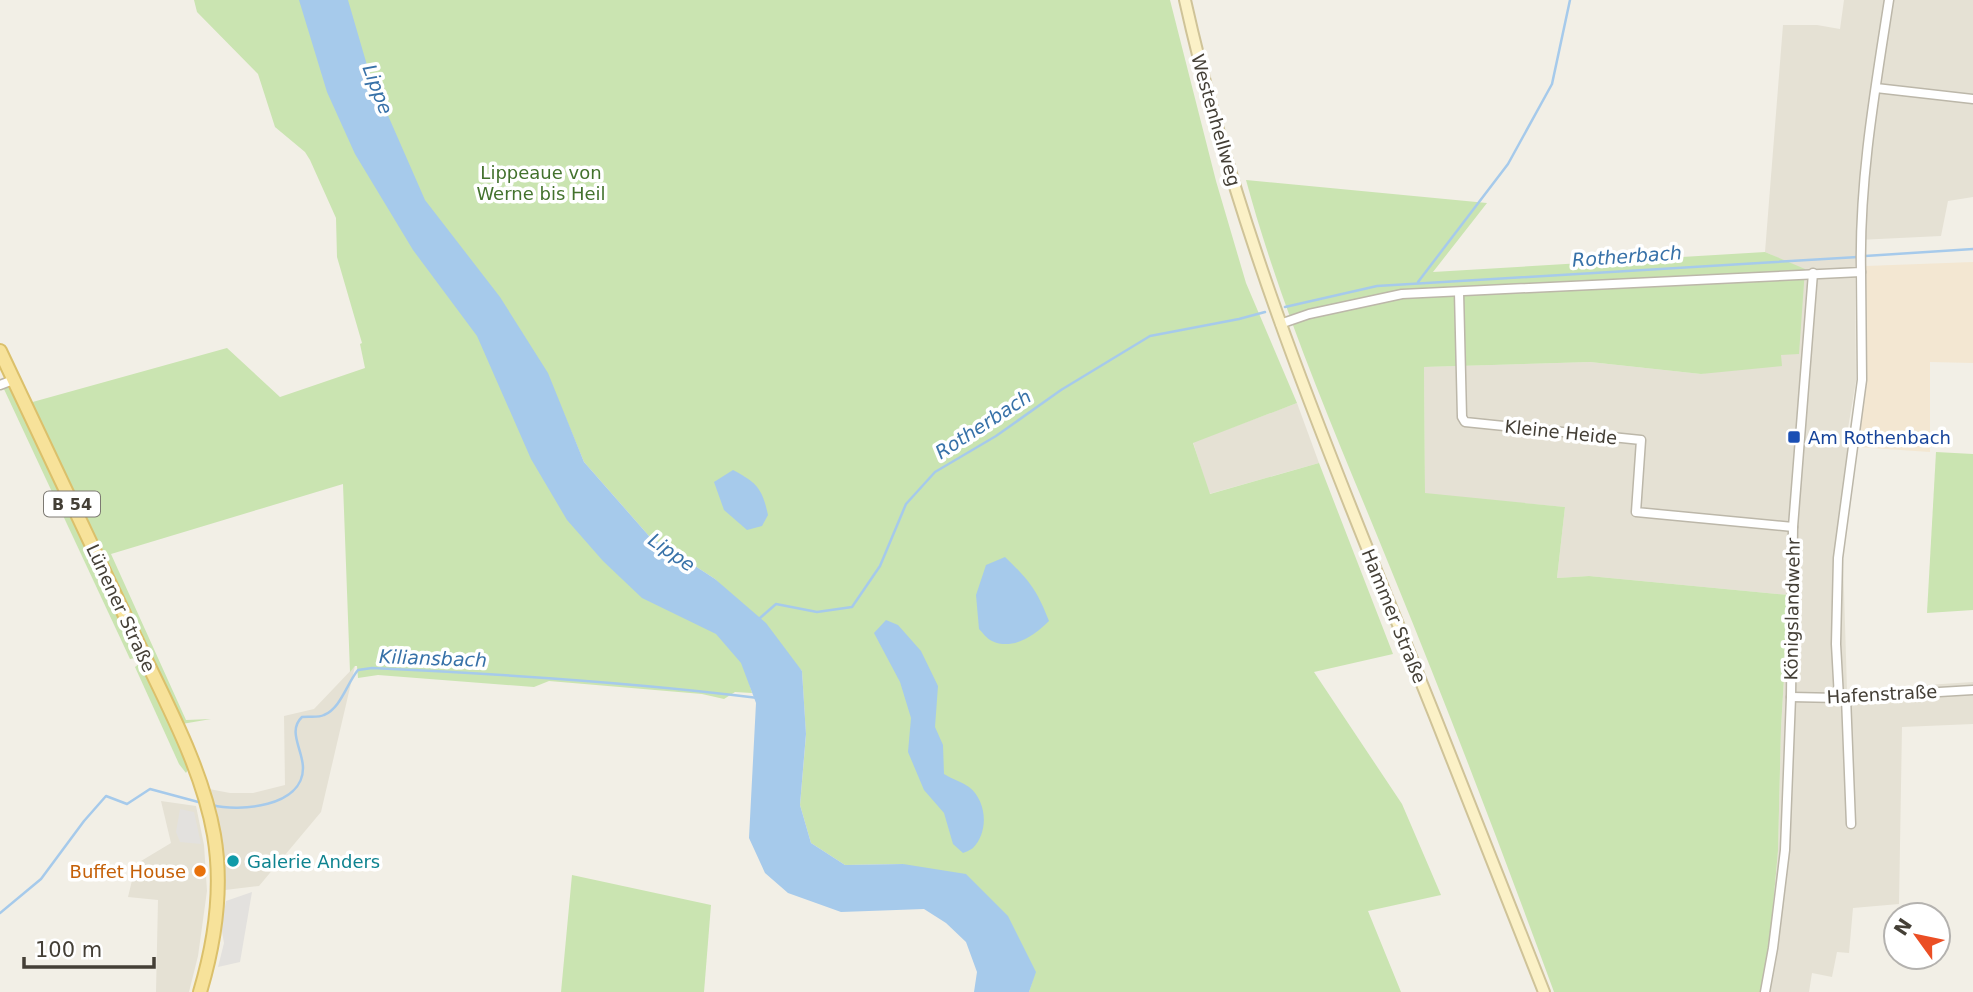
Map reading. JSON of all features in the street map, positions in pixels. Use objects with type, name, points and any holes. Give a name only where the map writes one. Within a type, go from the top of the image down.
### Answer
[{"type":"main road","name":"Westenhellweg","points":[[1185,0],[1216,128],[1251,238]]},
{"type":"main road","name":"Hammer Straße","points":[[1251,238],[1280,324],[1344,492],[1544,992]]},
{"type":"main road","name":"Lünener Straße","points":[[0,351],[204,790],[215,838],[218,884],[212,943],[200,992]]},
{"type":"street","points":[[1852,824],[1836,644],[1838,558],[1862,380],[1863,201],[1875,88],[1889,0]]},
{"type":"street","points":[[1875,88],[1973,99]]},
{"type":"street","points":[[1280,324],[1309,314],[1402,294],[1861,272]]},
{"type":"street","name":"Königslandwehr","points":[[1765,992],[1785,850],[1791,697],[1793,527],[1813,273]]},
{"type":"street","name":"Kleine Heide","points":[[1459,292],[1462,416],[1465,422],[1642,440],[1636,512],[1793,527]]},
{"type":"street","points":[[0,385],[13,380]]},
{"type":"street","name":"Hafenstraße","points":[[1791,697],[1973,690]]},
{"type":"shaded area","points":[[1844,0],[1973,0],[1973,197],[1948,201],[1941,236],[1858,240],[1855,266],[1856,381],[1845,446],[1856,447],[1843,558],[1847,690],[1973,682],[1973,724],[1902,727],[1899,901],[1882,901],[1882,905],[1853,908],[1849,953],[1837,952],[1832,977],[1812,973],[1809,992],[1760,992],[1769,950],[1778,851],[1781,728],[1789,595],[1589,576],[1557,578],[1565,507],[1425,494],[1424,367],[1590,362],[1701,374],[1781,355],[1805,270],[1765,252],[1783,25],[1817,25],[1840,29]]},
{"type":"shaded area","points":[[1973,262],[1973,363],[1930,362],[1930,452],[1856,447],[1865,381],[1866,266]]},
{"type":"shaded area","points":[[1297,403],[1319,463],[1209,494],[1193,442]]},
{"type":"shaded area","points":[[355,666],[321,812],[259,886],[225,890],[220,838],[209,789],[253,793],[285,785],[284,716],[314,709]]},
{"type":"shaded area","points":[[161,801],[196,806],[204,845],[207,891],[198,956],[189,992],[156,992],[158,900],[128,897],[136,864],[171,843]]},
{"type":"shaded area","points":[[180,809],[194,812],[201,844],[180,842],[176,832]]},
{"type":"shaded area","points":[[252,892],[240,962],[218,967],[224,943],[221,926],[226,901]]},
{"type":"green space","name":"Lippeaue von Werne bis Heil","points":[[194,0],[1170,0],[1216,181],[1246,283],[1297,403],[1193,443],[1210,494],[1319,463],[1393,654],[1314,672],[1402,804],[1441,895],[1368,911],[1401,992],[1029,992],[1035,972],[903,864],[845,865],[811,843],[800,805],[806,735],[802,671],[715,579],[649,536],[584,462],[564,414],[531,423],[730,616],[752,693],[735,692],[724,699],[702,694],[549,681],[534,687],[378,675],[358,678],[357,666],[350,672],[343,484],[111,554],[186,720],[211,719],[182,724],[106,565],[108,557],[99,549],[29,403],[227,348],[280,397],[365,368],[360,344],[362,343],[337,257],[336,218],[310,160],[305,152],[275,127],[258,74],[197,12]]},
{"type":"green space","points":[[1246,180],[1487,203],[1433,272],[1765,252],[1805,269],[1799,354],[1781,355],[1782,366],[1701,374],[1590,362],[1424,367],[1425,493],[1565,507],[1557,578],[1589,576],[1789,595],[1781,728],[1778,851],[1769,950],[1760,992],[1554,992],[1456,732],[1295,331]]},
{"type":"green space","points":[[3,387],[13,389],[138,653],[135,658],[130,659]]},
{"type":"green space","points":[[1936,452],[1973,454],[1973,610],[1927,613]]},
{"type":"green space","points":[[139,664],[145,667],[189,768],[186,773],[179,764],[135,667]]},
{"type":"green space","points":[[572,875],[711,905],[704,992],[561,992]]},
{"type":"water","name":"Lippe","points":[[299,0],[348,0],[369,72],[425,200],[500,297],[548,373],[584,462],[649,536],[715,579],[766,623],[802,671],[806,734],[800,805],[811,843],[845,865],[903,864],[966,874],[1008,916],[1036,972],[1029,992],[974,992],[977,972],[966,942],[946,923],[924,909],[841,912],[788,893],[765,873],[749,838],[756,703],[741,663],[716,634],[642,598],[603,561],[567,520],[531,459],[477,336],[413,250],[355,154],[327,92]]},
{"type":"water","points":[[733,470],[748,479],[761,492],[768,515],[762,526],[747,530],[724,510],[714,482]]},
{"type":"water","points":[[1005,557],[1032,586],[1049,621],[1023,640],[1000,644],[990,640],[979,629],[976,595],[986,565]]},
{"type":"water","points":[[886,620],[898,625],[921,651],[938,686],[935,727],[943,745],[944,774],[969,787],[982,808],[982,834],[973,848],[964,853],[953,844],[944,813],[924,790],[908,752],[911,718],[900,682],[874,633]]},
{"type":"waterway","points":[[1418,282],[1508,164],[1552,84],[1570,0]]},
{"type":"waterway","name":"Rotherbach","points":[[1865,256],[1973,249]]},
{"type":"waterway","name":"Rotherbach","points":[[1285,307],[1377,286],[1858,257]]},
{"type":"waterway","name":"Rotherbach","points":[[760,618],[776,604],[817,612],[852,607],[880,566],[906,504],[935,472],[996,436],[1061,390],[1150,336],[1265,312]]},
{"type":"waterway","name":"Kiliansbach","points":[[212,805],[253,807],[281,799],[293,791],[300,781],[303,768],[296,735],[298,722],[302,717],[330,712],[358,670],[372,668],[565,679],[758,698]]},
{"type":"waterway","name":"Kiliansbach","points":[[0,913],[41,879],[106,796],[127,804],[150,789],[202,803]]},
{"type":"place","name":"Am Rothenbach","points":[[1794,437]]},
{"type":"place","name":"Galerie Anders","points":[[233,861]]},
{"type":"place","name":"Buffet House","points":[[200,871]]}]
